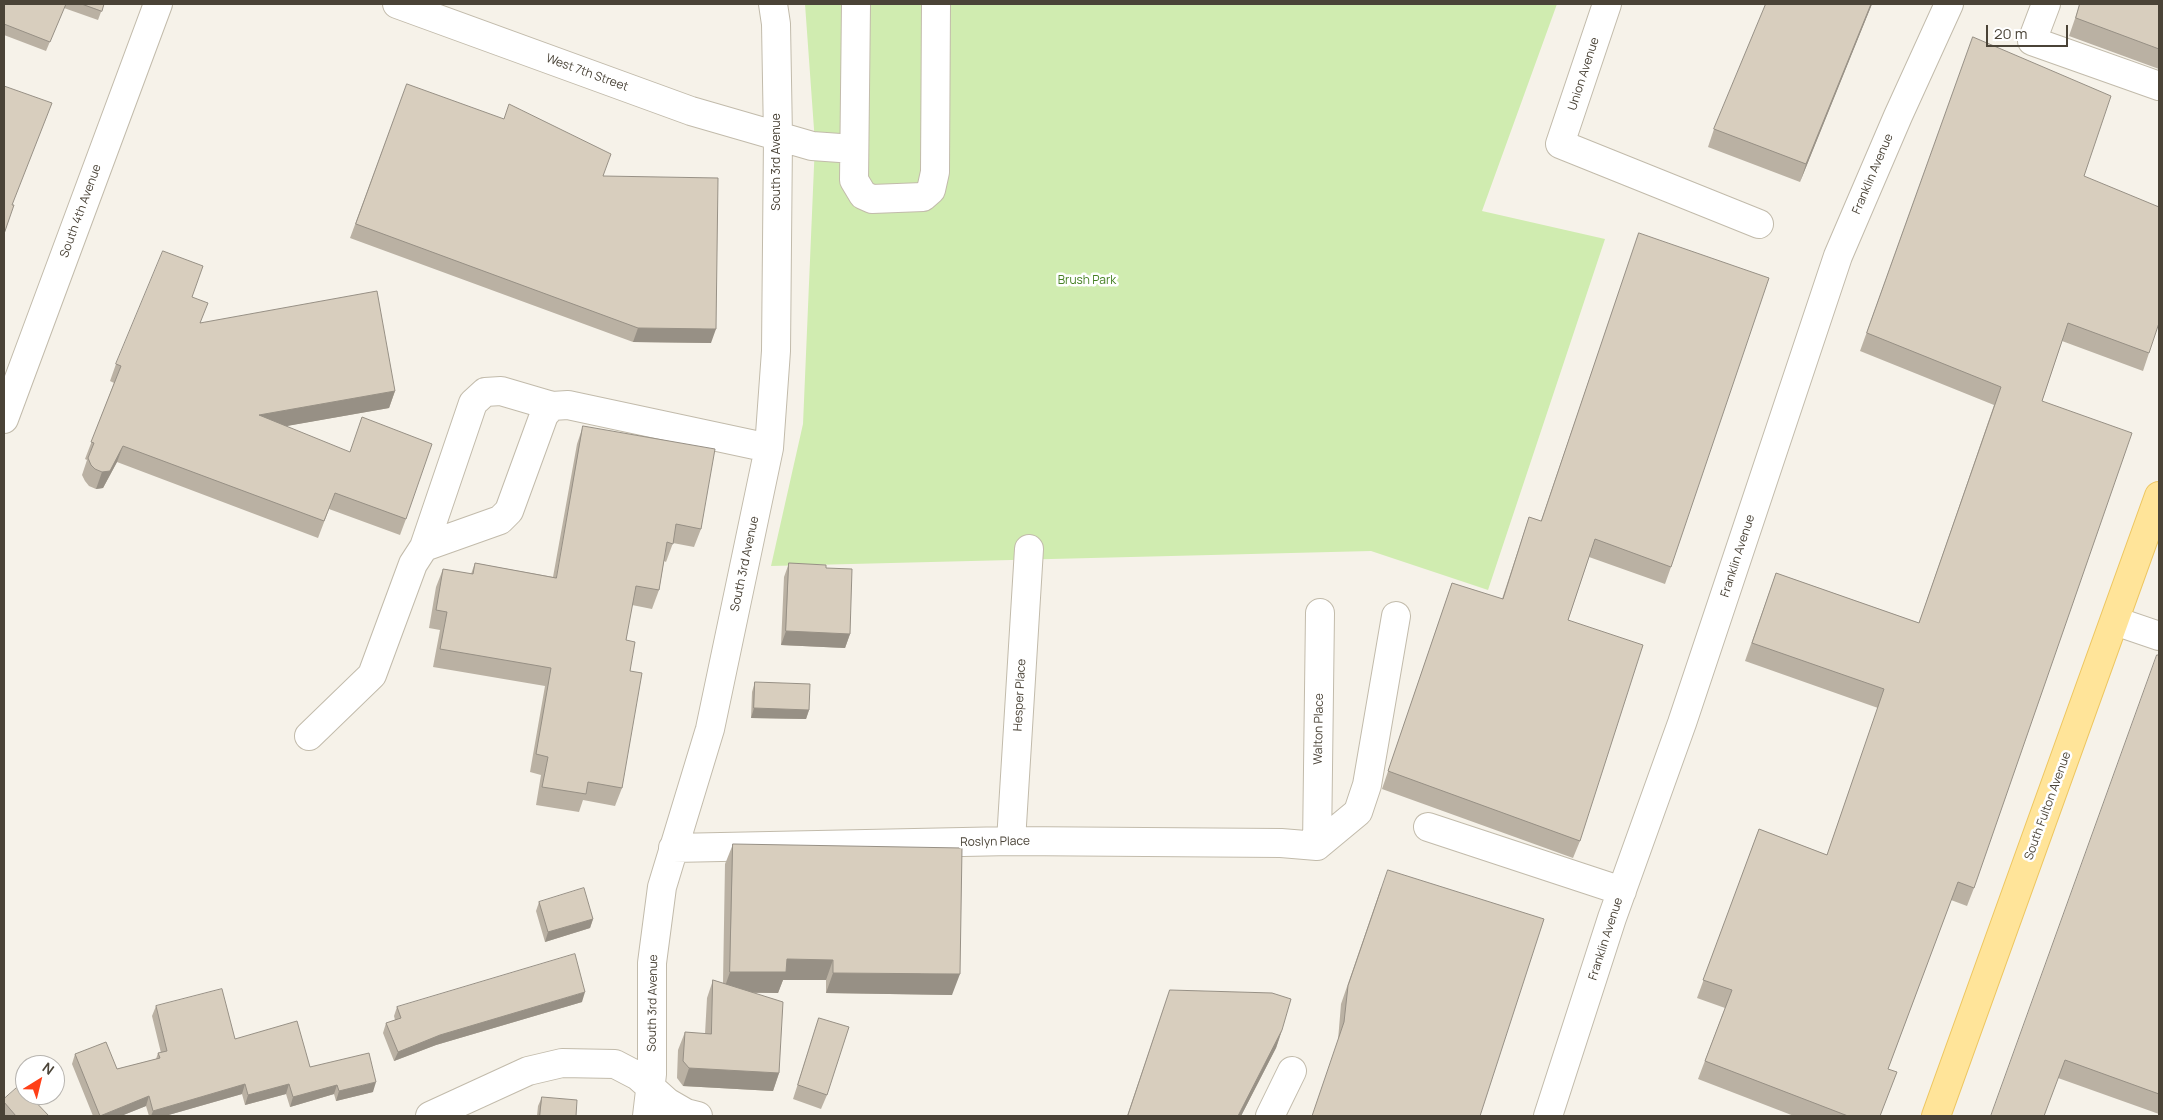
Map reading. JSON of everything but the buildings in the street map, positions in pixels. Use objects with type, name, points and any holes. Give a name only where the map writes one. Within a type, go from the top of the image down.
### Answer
[{"type":"main road","name":"South Fulton Avenue","points":[[1936,1116],[2159,496]]},
{"type":"street","name":"South 4th Avenue","points":[[4,419],[158,4]]},
{"type":"street","name":"West 7th Street","points":[[397,4],[691,111],[812,146],[854,149]]},
{"type":"street","name":"South 3rd Avenue","points":[[647,1116],[651,1088],[652,963],[662,887],[710,729],[769,448],[776,351],[778,137],[776,24],[773,4]]},
{"type":"street","points":[[856,4],[854,180],[863,195],[872,198],[923,197],[931,190],[935,172],[936,4]]},
{"type":"street","name":"Union Avenue","points":[[1607,4],[1560,144],[1759,224]]},
{"type":"street","name":"Franklin Avenue","points":[[1548,1116],[1622,891],[1682,723],[1838,256],[1898,116],[1949,4]]},
{"type":"street","points":[[2046,4],[2032,41],[2159,86]]},
{"type":"street","points":[[310,736],[372,675],[413,564],[424,548],[472,403],[485,392],[501,391],[552,406],[568,405],[769,448]]},
{"type":"street","points":[[424,548],[500,520],[509,512],[544,415],[552,406]]},
{"type":"street","name":"Hesper Place","points":[[1011,841],[1029,549]]},
{"type":"street","name":"Walton Place","points":[[1317,846],[1320,613]]},
{"type":"street","points":[[1317,846],[1358,812],[1368,785],[1396,616]]},
{"type":"street","points":[[2115,621],[2159,636]]},
{"type":"street","points":[[1428,827],[1622,891]]},
{"type":"street","name":"Roslyn Place","points":[[673,848],[1011,841],[1281,843],[1317,846]]},
{"type":"street","points":[[430,1116],[528,1071],[562,1063],[615,1064],[638,1076],[667,1102],[686,1113],[698,1116]]},
{"type":"street","points":[[1270,1116],[1292,1071]]},
{"type":"green space","name":"Brush Park","points":[[805,4],[1557,4],[1482,211],[1605,239],[1488,590],[1371,551],[771,566],[803,424],[815,143]]}]
